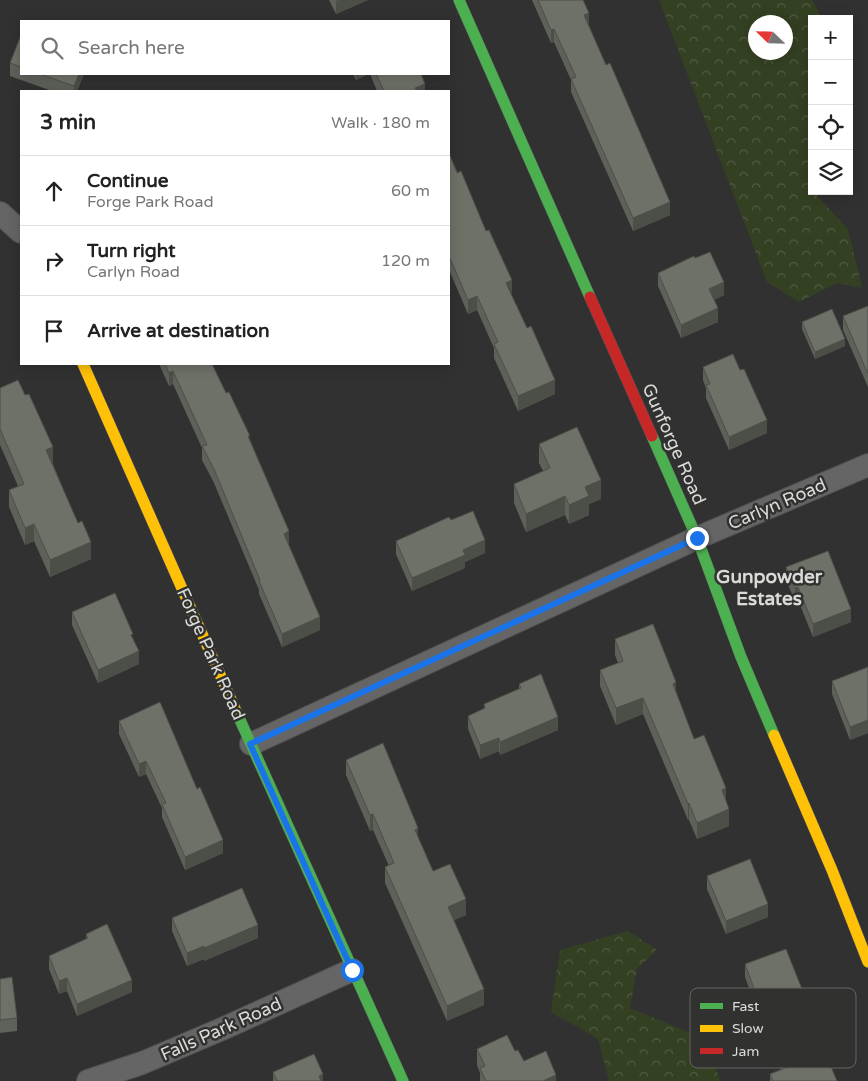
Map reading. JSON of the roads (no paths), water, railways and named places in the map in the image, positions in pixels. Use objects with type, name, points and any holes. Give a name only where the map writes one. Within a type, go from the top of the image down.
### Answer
[{"type":"street","name":"Gunforge Road","points":[[459,0],[697,538],[741,657],[832,870],[868,962]]},
{"type":"street","points":[[0,213],[20,231]]},
{"type":"street","name":"Forge Park Road","points":[[83,365],[250,744],[403,1081]]},
{"type":"street","name":"Carlyn Road","points":[[250,744],[697,538],[868,465]]},
{"type":"street","name":"Falls Park Road","points":[[88,1081],[142,1064],[352,970]]},
{"type":"district","name":"Gunpowder Estates","points":[[769,587]]}]
